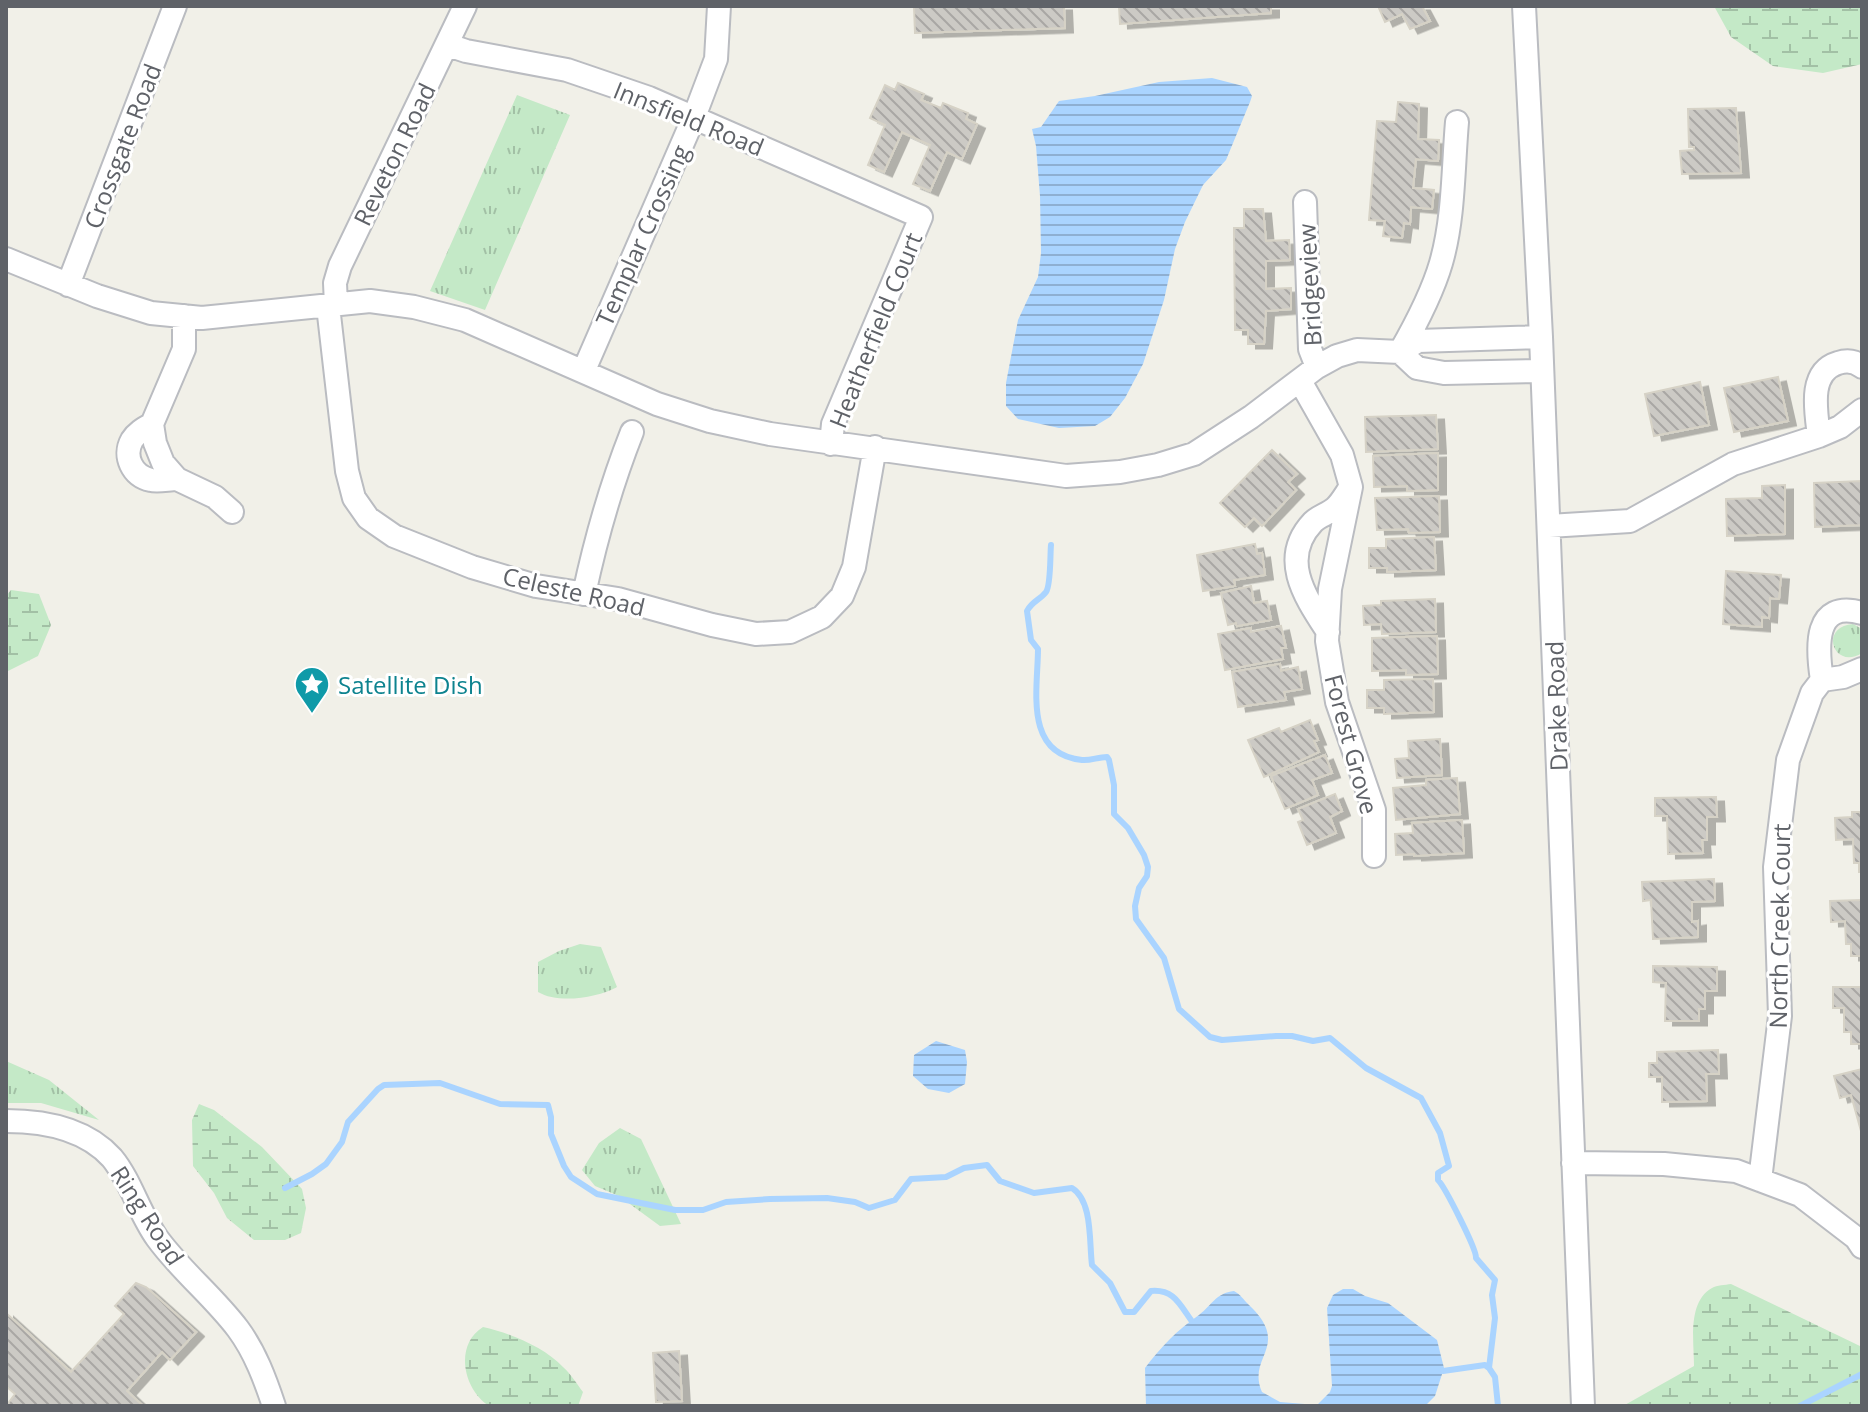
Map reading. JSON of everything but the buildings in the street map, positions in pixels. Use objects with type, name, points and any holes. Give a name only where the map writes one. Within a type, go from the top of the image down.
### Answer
[{"type":"street","name":"Crossgate Road","points":[[68,285],[175,6]]},
{"type":"street","name":"Reveton Road","points":[[332,305],[340,266],[465,6]]},
{"type":"street","name":"Templar Crossing","points":[[584,370],[694,117],[716,59],[719,6]]},
{"type":"street","name":"Drake Road","points":[[1524,6],[1549,526],[1583,1406]]},
{"type":"street","name":"Innsfield Road","points":[[448,45],[567,70],[649,98],[921,217]]},
{"type":"street","points":[[1400,352],[1414,328],[1442,262],[1457,122]]},
{"type":"street","name":"Bridgeview","points":[[1305,202],[1309,374]]},
{"type":"street","name":"Heatherfield Court","points":[[831,444],[833,424],[921,217]]},
{"type":"street","points":[[6,259],[68,285],[151,313],[232,316],[370,301],[414,307],[465,320],[657,404],[710,421],[831,444],[875,447],[1003,469],[1066,476],[1120,472],[1194,454],[1309,374],[1357,350],[1400,352],[1418,341],[1541,337]]},
{"type":"street","name":"Celeste Road","points":[[332,305],[347,471],[354,498],[368,518],[394,536],[472,567],[536,586],[618,599],[756,634],[790,632],[822,617],[842,596],[854,567],[875,447]]},
{"type":"street","points":[[177,479],[152,480],[141,475],[131,466],[128,454],[132,440],[152,424],[184,349],[184,316]]},
{"type":"street","points":[[1400,352],[1417,368],[1444,373],[1542,371]]},
{"type":"street","points":[[1819,436],[1816,404],[1818,381],[1823,372],[1833,364],[1846,360],[1862,367]]},
{"type":"street","name":"Forest Grove","points":[[1309,374],[1342,455],[1351,487],[1330,589],[1327,641],[1337,702],[1374,810],[1374,856]]},
{"type":"street","points":[[1549,526],[1630,521],[1733,464],[1819,436],[1840,427],[1862,410]]},
{"type":"street","points":[[152,424],[163,463],[177,479],[215,497],[232,512]]},
{"type":"street","points":[[584,594],[603,514],[632,432]]},
{"type":"street","name":"Forest Grove","points":[[1328,632],[1305,597],[1296,573],[1300,542],[1313,521],[1336,508],[1351,487]]},
{"type":"street","points":[[1862,613],[1838,612],[1828,618],[1821,629],[1818,652],[1822,680],[1843,677],[1862,669]]},
{"type":"street","name":"North Creek Court","points":[[1760,1180],[1780,1016],[1775,867],[1788,760],[1812,693],[1822,680]]},
{"type":"street","name":"Ring Road","points":[[6,1121],[39,1121],[80,1134],[111,1158],[155,1234],[179,1267],[238,1329],[257,1361],[274,1406]]},
{"type":"street","points":[[1573,1163],[1664,1164],[1736,1171],[1800,1195],[1856,1238],[1862,1247]]},
{"type":"green space","points":[[1714,6],[1862,6],[1862,64],[1823,73],[1773,66],[1731,37]]},
{"type":"green space","points":[[517,95],[570,115],[485,310],[430,291]]},
{"type":"green space","points":[[11,590],[39,594],[51,625],[38,656],[6,672],[6,596]]},
{"type":"green space","points":[[1853,624],[1862,629],[1862,653],[1844,656],[1838,653],[1833,639],[1842,627]]},
{"type":"green space","points":[[580,944],[601,947],[617,987],[599,994],[567,999],[538,992],[538,962]]},
{"type":"green space","points":[[6,1061],[49,1080],[99,1120],[41,1103],[6,1103]]},
{"type":"green space","points":[[199,1104],[214,1110],[262,1147],[302,1189],[306,1208],[301,1233],[285,1240],[254,1240],[227,1218],[214,1193],[193,1166],[192,1120]]},
{"type":"green space","points":[[620,1128],[641,1139],[681,1224],[660,1226],[619,1196],[595,1186],[582,1170],[599,1143]]},
{"type":"green space","points":[[1731,1284],[1862,1347],[1862,1406],[1623,1406],[1694,1366],[1693,1334],[1699,1303],[1712,1288]]},
{"type":"green space","points":[[483,1327],[526,1342],[555,1360],[583,1392],[578,1406],[489,1406],[473,1389],[465,1367],[468,1345]]},
{"type":"water","points":[[1212,78],[1247,87],[1252,96],[1226,160],[1203,185],[1185,222],[1143,364],[1125,398],[1110,417],[1095,426],[1059,428],[1018,419],[1006,406],[1006,383],[1018,320],[1038,277],[1041,253],[1040,196],[1032,129],[1041,127],[1059,101],[1159,82]]},
{"type":"water","points":[[936,1041],[965,1050],[965,1084],[949,1093],[928,1089],[913,1076],[914,1055]]},
{"type":"water","points":[[1343,1289],[1353,1289],[1388,1303],[1437,1340],[1444,1368],[1435,1396],[1425,1406],[1146,1406],[1145,1368],[1163,1346],[1218,1297],[1234,1291],[1261,1318],[1267,1330],[1268,1341],[1259,1369],[1262,1392],[1280,1402],[1317,1405],[1332,1386],[1327,1308],[1333,1295]]},
{"type":"waterway","points":[[1051,545],[1048,588],[1027,611],[1031,640],[1038,649],[1036,700],[1042,733],[1050,746],[1063,755],[1082,760],[1107,757],[1109,760],[1114,785],[1114,814],[1128,828],[1148,867],[1147,876],[1139,888],[1136,919],[1164,958],[1179,1009],[1210,1037],[1222,1040],[1276,1036],[1313,1041],[1330,1038],[1366,1068],[1421,1098],[1440,1133],[1449,1166],[1438,1173],[1438,1180],[1460,1219],[1476,1258],[1495,1280],[1492,1295],[1495,1318],[1489,1368],[1495,1377],[1498,1406]]},
{"type":"waterway","points":[[285,1188],[326,1164],[342,1142],[348,1122],[378,1089],[384,1085],[440,1083],[500,1104],[548,1105],[551,1134],[571,1177],[597,1194],[675,1210],[703,1210],[726,1202],[827,1198],[855,1202],[869,1208],[895,1200],[911,1179],[946,1177],[964,1168],[987,1165],[1000,1181],[1034,1193],[1072,1188],[1079,1194],[1087,1212],[1092,1265],[1110,1283],[1125,1312],[1134,1312],[1151,1291],[1159,1291],[1175,1298],[1191,1320]]},
{"type":"waterway","points":[[1443,1371],[1485,1365],[1489,1368]]},
{"type":"waterway","points":[[1800,1406],[1862,1374]]},
{"type":"place","name":"Satellite Dish","points":[[312,715]]}]
